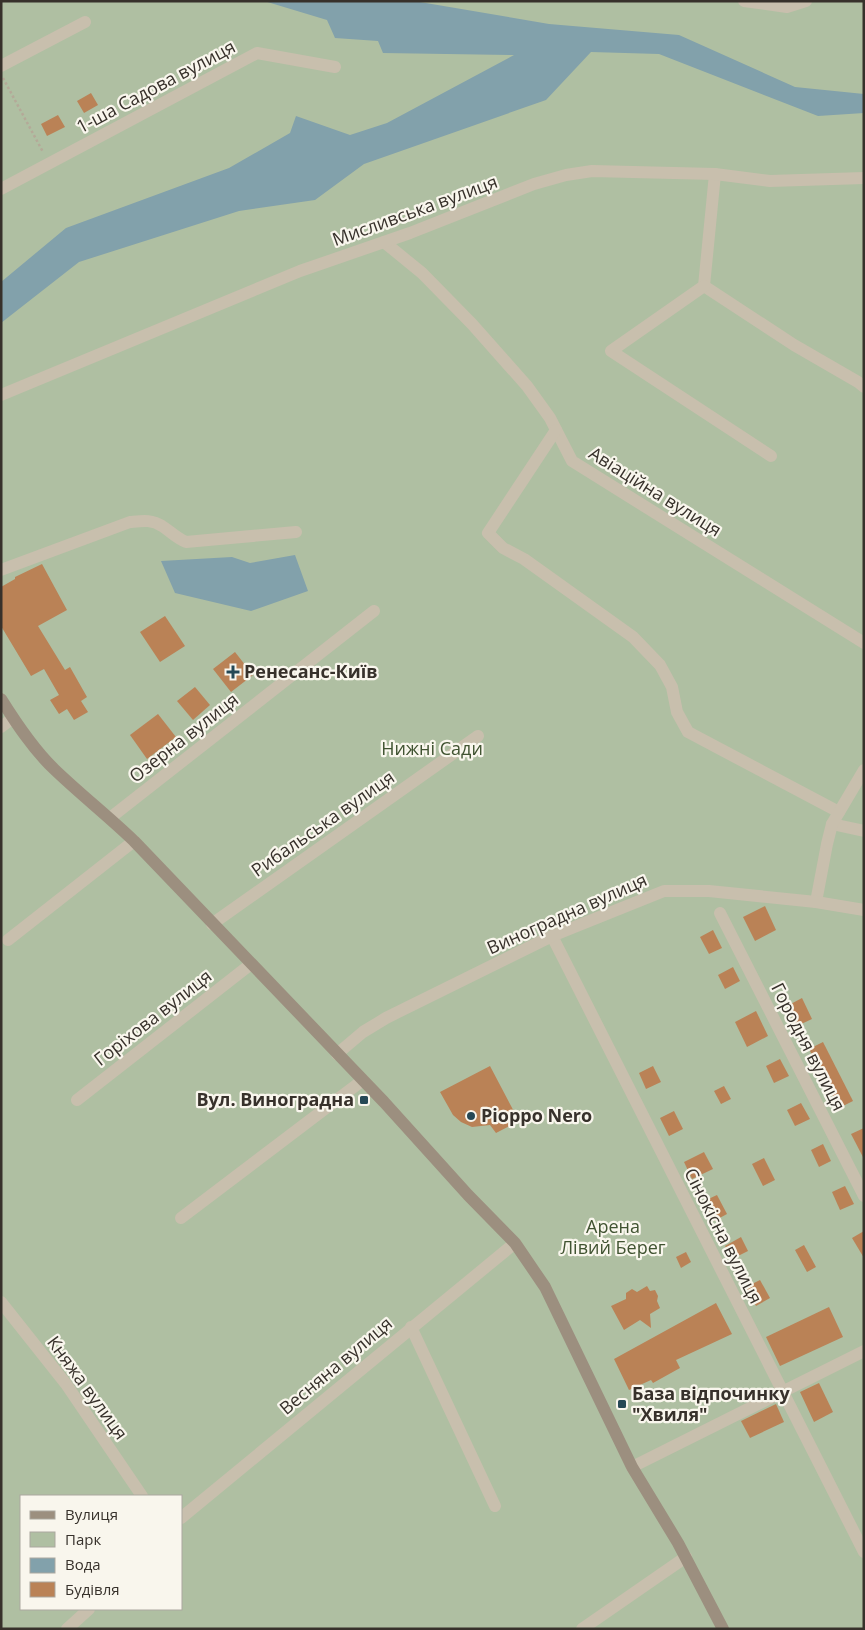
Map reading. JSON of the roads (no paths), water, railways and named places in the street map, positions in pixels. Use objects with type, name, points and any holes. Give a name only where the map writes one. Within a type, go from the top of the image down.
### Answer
[{"type":"street","points":[[744,1],[788,7],[806,1]]},
{"type":"street","points":[[1,66],[85,22]]},
{"type":"street","name":"1-ша Садова вулиця","points":[[1,189],[257,53],[335,67]]},
{"type":"street","name":"Мисливська вулиця","points":[[1,395],[300,271],[384,242],[534,184],[566,175],[592,171],[714,174],[770,180],[864,178]]},
{"type":"street","points":[[714,174],[704,286],[611,351],[771,456]]},
{"type":"street","name":"Авіаційна вулиця","points":[[384,242],[422,273],[472,324],[527,386],[550,418],[572,461],[864,643]]},
{"type":"street","points":[[704,286],[794,345],[858,382],[864,388]]},
{"type":"street","points":[[556,430],[488,533],[503,548],[524,559],[633,637],[660,665],[672,687],[677,712],[688,732],[839,812]]},
{"type":"street","points":[[1,570],[130,522],[149,521],[161,525],[178,539],[186,542],[296,532]]},
{"type":"street","name":"Озерна вулиця","points":[[110,818],[374,611]]},
{"type":"street","points":[[1,698],[13,718],[53,768],[134,841],[363,1080],[468,1195],[515,1243],[546,1287],[632,1467],[686,1557],[723,1629]]},
{"type":"street","points":[[1,727],[13,718]]},
{"type":"street","name":"Рибальська вулиця","points":[[212,924],[478,736]]},
{"type":"street","points":[[816,902],[832,824],[864,770]]},
{"type":"street","points":[[832,824],[864,831]]},
{"type":"street","points":[[8,940],[134,841]]},
{"type":"street","name":"Виноградна вулиця","points":[[337,1054],[363,1032],[386,1018],[552,936],[664,891],[709,891],[816,902],[864,910]]},
{"type":"street","name":"Городня вулиця","points":[[720,913],[864,1196]]},
{"type":"street","name":"Сінокісна вулиця","points":[[552,936],[864,1552]]},
{"type":"street","name":"Горіхова вулиця","points":[[77,1100],[251,964]]},
{"type":"street","points":[[181,1218],[363,1080]]},
{"type":"street","name":"Весняна вулиця","points":[[182,1517],[410,1327],[515,1243]]},
{"type":"street","name":"Княжа вулиця","points":[[1,1302],[66,1384],[141,1495]]},
{"type":"street","points":[[410,1327],[495,1506]]},
{"type":"street","points":[[632,1467],[864,1351]]},
{"type":"street","points":[[582,1629],[686,1557]]},
{"type":"street","points":[[67,1629],[88,1610]]},
{"type":"water","points":[[264,1],[414,1],[549,24],[679,35],[795,87],[864,94],[864,113],[818,116],[659,54],[591,52],[546,100],[364,164],[315,200],[239,211],[79,262],[1,323],[1,282],[66,228],[229,168],[290,133],[296,116],[350,135],[387,123],[514,55],[383,53],[378,41],[335,38],[327,20]]},
{"type":"water","points":[[295,555],[308,591],[251,611],[175,593],[161,561],[232,557],[250,563]]},
{"type":"place","name":"Ренесанс-Київ","points":[[233,672]]},
{"type":"place","name":"Вул. Виноградна","points":[[364,1100]]},
{"type":"place","name":"Pioppo Nero","points":[[471,1116]]},
{"type":"place","name":"База відпочинку \"Хвиля\"","points":[[622,1404]]},
{"type":"park label","name":"Нижні Сади","points":[[432,749]]},
{"type":"park label","name":"Арена Лівий Берег","points":[[613,1237]]}]
